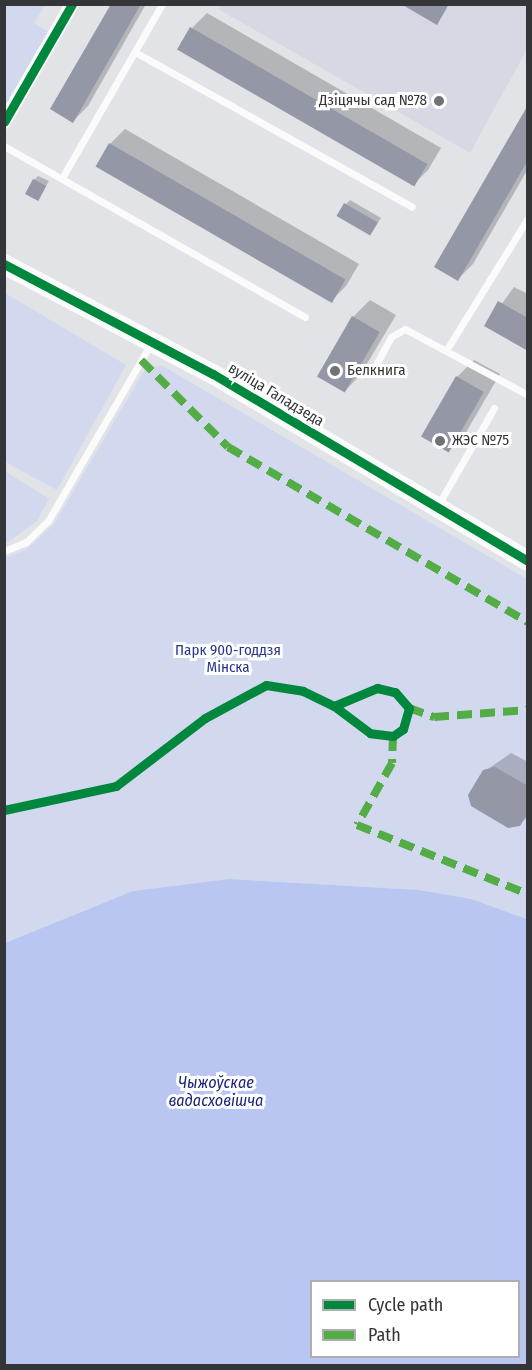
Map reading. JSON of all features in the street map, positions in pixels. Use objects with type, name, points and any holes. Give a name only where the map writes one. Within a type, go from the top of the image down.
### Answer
[{"type":"street","points":[[4,122],[72,4]]},
{"type":"street","name":"вуліца Галадзеда","points":[[4,264],[152,340],[528,561]]},
{"type":"lane","points":[[62,178],[162,4]]},
{"type":"lane","points":[[135,52],[412,207]]},
{"type":"lane","points":[[4,146],[305,317]]},
{"type":"lane","points":[[447,349],[528,218]]},
{"type":"lane","points":[[371,375],[390,337],[405,329],[447,349],[528,395]]},
{"type":"lane","points":[[4,551],[26,542],[48,521],[152,340]]},
{"type":"lane","points":[[437,508],[494,408]]},
{"type":"shaded area","name":"Дзіцячы сад №78","points":[[221,4],[527,5],[527,49],[470,153],[218,9]]},
{"type":"green space","points":[[5,5],[45,5],[34,23],[49,32],[5,110]]},
{"type":"green space","points":[[5,293],[126,365],[57,490],[5,462]]},
{"type":"green space","name":"Парк 900-годдзя Мінска","points":[[161,365],[527,579],[527,919],[471,899],[419,890],[229,879],[133,891],[5,943],[5,558],[27,549],[54,524],[145,369]]},
{"type":"green space","points":[[5,471],[49,499],[37,521],[5,544]]},
{"type":"water","name":"Чыжоўскае вадасховішча","points":[[229,879],[419,890],[471,899],[527,919],[527,1365],[5,1365],[5,943],[133,891]]},
{"type":"building","points":[[111,4],[141,4],[73,123],[50,109]]},
{"type":"building","points":[[401,4],[449,4],[437,25]]},
{"type":"building","points":[[190,27],[427,164],[414,187],[177,50]]},
{"type":"building","points":[[528,105],[528,160],[458,281],[434,267]]},
{"type":"building","points":[[109,143],[345,279],[332,303],[96,166]]},
{"type":"building","points":[[33,179],[46,186],[38,201],[25,194]]},
{"type":"building","points":[[344,203],[378,223],[370,235],[336,216]]},
{"type":"building","points":[[498,301],[528,318],[528,351],[484,326]]},
{"type":"building","points":[[352,316],[380,332],[345,393],[317,377]]},
{"type":"building","points":[[456,376],[484,392],[449,453],[421,437]]},
{"type":"building","points":[[495,767],[528,786],[528,813],[520,826],[508,828],[471,806],[468,795],[483,770]]},
{"type":"marked path","points":[[141,360],[228,447],[528,622]]},
{"type":"marked path","points":[[409,708],[434,717],[528,710]]},
{"type":"marked path","points":[[393,736],[392,763],[357,825],[528,894]]},
{"type":"cycle path","points":[[4,122],[72,4]]},
{"type":"cycle path","points":[[4,264],[213,374],[528,561]]},
{"type":"cycle path","points":[[4,810],[116,786],[205,718],[266,685],[303,691],[334,706]]},
{"type":"cycle path","points":[[377,688],[395,692],[409,708],[403,729],[393,736],[370,733],[334,706],[377,688]]},
{"type":"place","name":"Дзіцячы сад №78","points":[[439,101]]},
{"type":"place","name":"Белкнига","points":[[335,371]]},
{"type":"place","name":"ЖЭС №75","points":[[440,441]]}]
